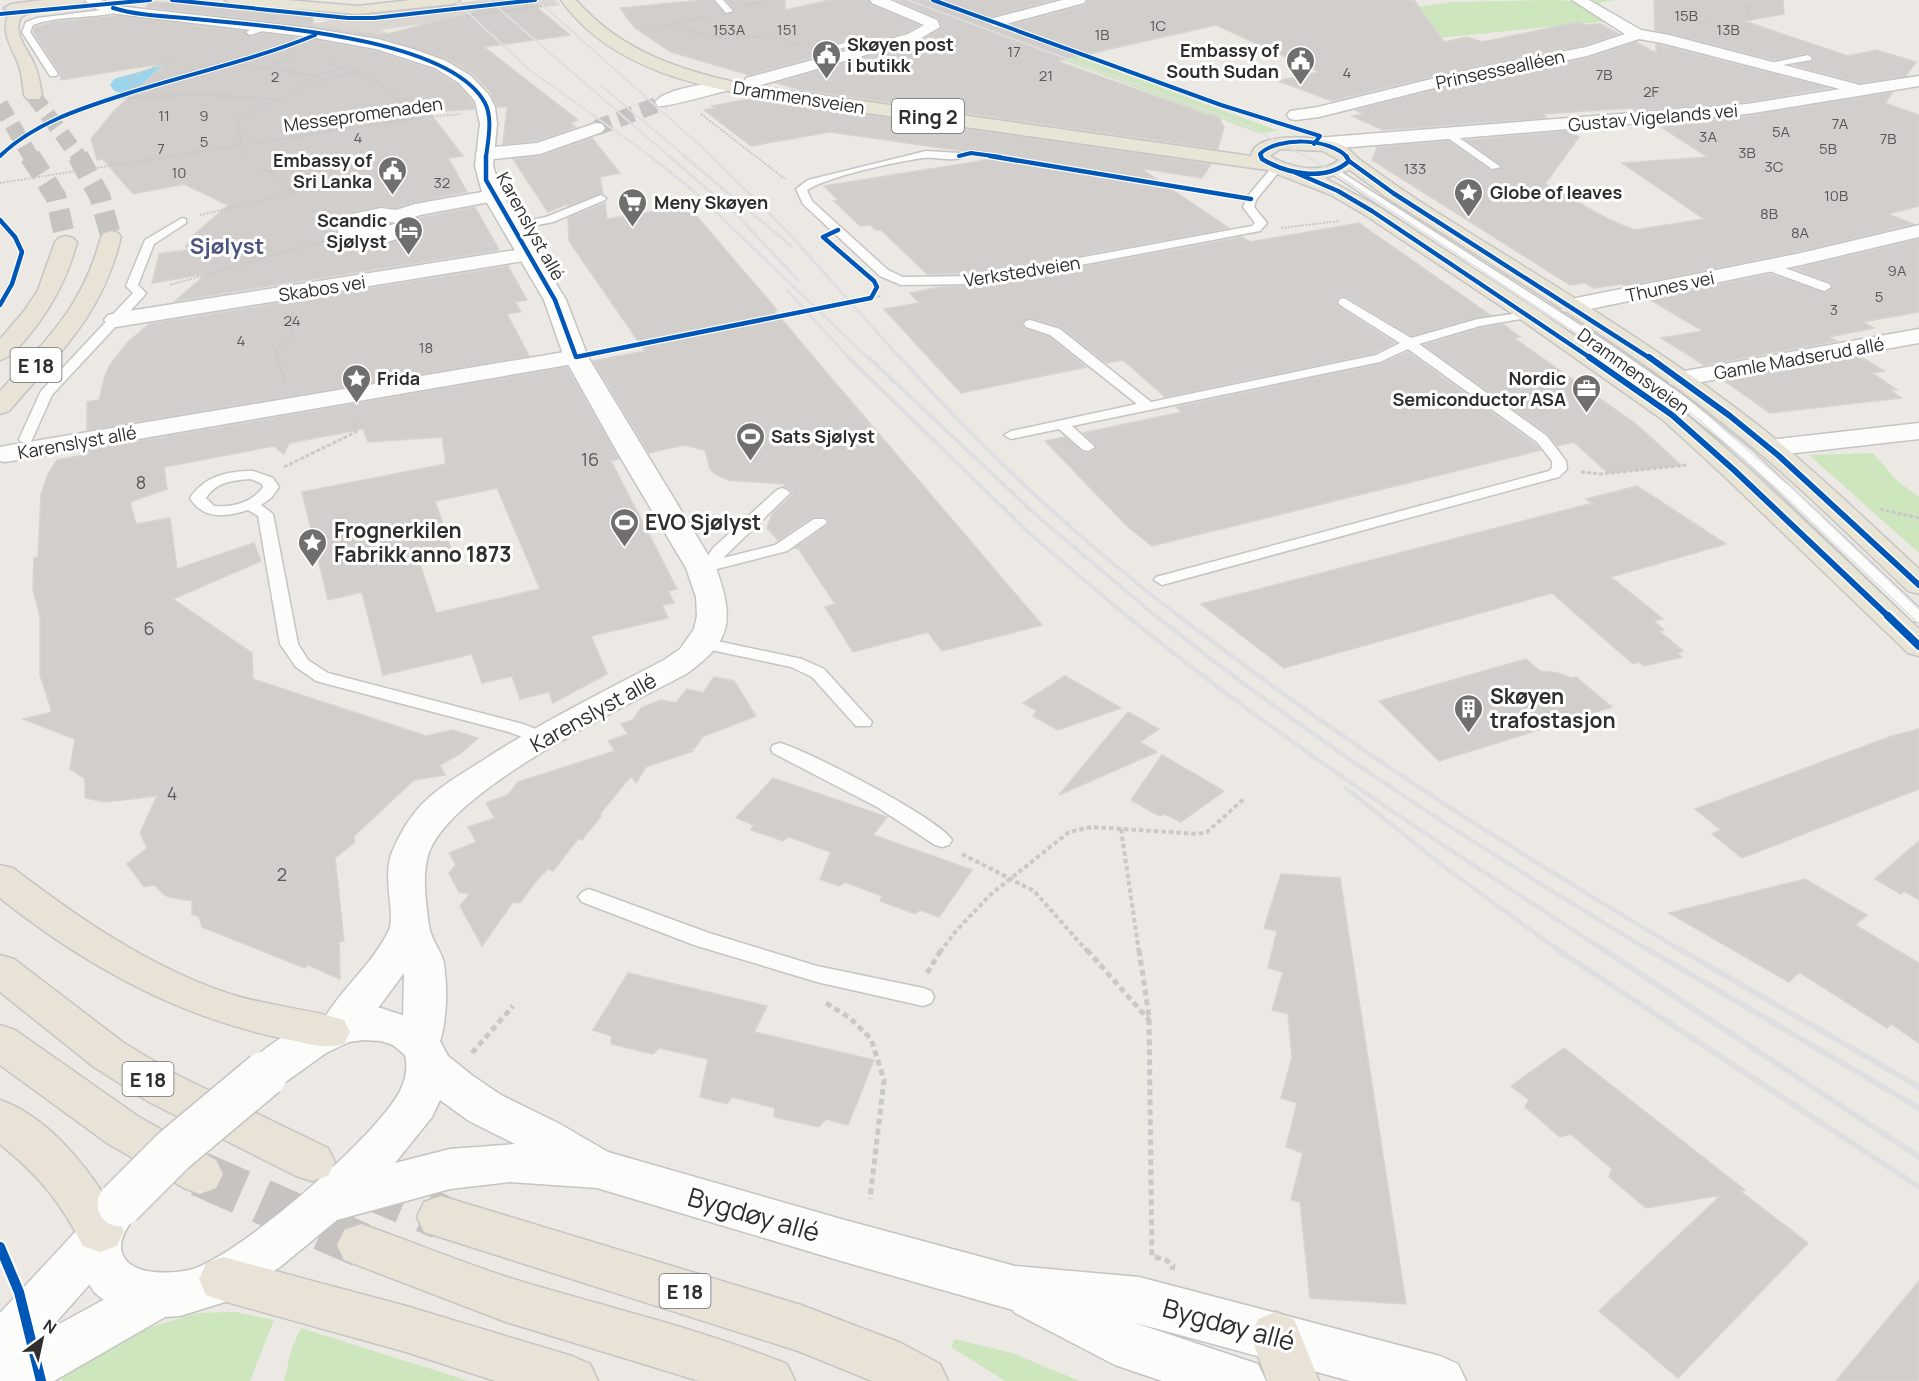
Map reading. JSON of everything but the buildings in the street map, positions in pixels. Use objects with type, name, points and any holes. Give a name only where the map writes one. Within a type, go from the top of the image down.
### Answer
[{"type":"highway","points":[[0,3],[80,0]]},
{"type":"highway","points":[[0,9],[35,3]]},
{"type":"highway","points":[[12,75],[33,95],[27,64],[14,43],[10,26],[15,14],[35,3]]},
{"type":"highway","name":"E 18","points":[[0,406],[71,324],[84,305],[104,266],[111,237]]},
{"type":"highway","name":"E 18","points":[[0,353],[24,327],[51,288],[60,271],[66,242]]},
{"type":"highway","points":[[0,878],[93,942],[170,985],[209,1003],[250,1016],[335,1029]]},
{"type":"highway","name":"E 18","points":[[0,970],[109,1055],[318,1183]]},
{"type":"highway","name":"E 18","points":[[0,1042],[123,1130],[200,1174]]},
{"type":"highway","points":[[0,1118],[48,1157],[105,1227]]},
{"type":"highway","name":"E 18","points":[[441,1216],[801,1328],[883,1360],[922,1381]]},
{"type":"highway","points":[[361,1245],[507,1299],[690,1354],[769,1381]]},
{"type":"highway","points":[[223,1279],[406,1329],[572,1381]]},
{"type":"highway","points":[[1276,1336],[1293,1381]]},
{"type":"main road","points":[[232,0],[358,10],[459,4]]},
{"type":"main road","name":"Drammensveien","points":[[568,0],[585,21],[623,49],[658,64],[727,86],[775,95],[1277,163]]},
{"type":"main road","name":"Drammensveien","points":[[587,0],[601,18],[633,42],[651,52],[698,69],[752,82],[1191,143],[1277,163],[1338,191],[1528,314],[1672,415],[1734,470],[1919,646]]},
{"type":"main road","points":[[1317,144],[1289,143],[1277,163],[1320,173],[1344,163]]},
{"type":"main road","name":"Drammensveien","points":[[1317,144],[1338,150],[1344,163],[1571,306],[1679,379],[1770,448],[1919,585]]},
{"type":"street","points":[[91,0],[256,30],[314,34],[382,46],[414,55],[441,66],[473,87],[488,112]]},
{"type":"street","points":[[752,82],[813,68],[837,57],[914,37],[932,27],[932,23],[922,18],[877,0]]},
{"type":"street","points":[[995,22],[1079,0]]},
{"type":"street","points":[[1579,0],[1637,34],[1663,38],[1908,100]]},
{"type":"street","name":"Prinsessealléen","points":[[1296,115],[1578,52],[1637,34]]},
{"type":"street","points":[[1759,63],[1805,55]]},
{"type":"street","points":[[685,94],[701,78]]},
{"type":"street","name":"Gustav Vigelands vei","points":[[1317,144],[1747,109],[1919,81]]},
{"type":"street","points":[[664,102],[685,94],[727,86]]},
{"type":"street","name":"Karenslyst allé","points":[[155,1297],[187,1293],[223,1279],[293,1229],[318,1183],[379,1151],[420,1098],[427,1082],[424,963],[410,929],[406,873],[410,852],[420,832],[436,812],[465,788],[541,738],[675,667],[703,643],[710,629],[713,616],[706,566],[629,450],[576,357],[555,300],[493,196],[486,180],[483,165],[489,122],[488,112]]},
{"type":"street","points":[[485,154],[540,148],[596,128]]},
{"type":"street","name":"Gustav Vigelands vei","points":[[1344,163],[1386,140]]},
{"type":"street","points":[[351,234],[346,228],[357,219],[381,214],[399,216],[415,210],[493,196]]},
{"type":"street","name":"Thunes vei","points":[[1571,306],[1768,266],[1919,231]]},
{"type":"street","name":"Skabos vei","points":[[116,320],[291,294],[528,254]]},
{"type":"street","name":"Gamle Madserud allé","points":[[1679,379],[1919,336]]},
{"type":"street","name":"Karenslyst allé","points":[[5,454],[576,357]]},
{"type":"street","points":[[1770,448],[1919,431]]},
{"type":"street","points":[[0,1349],[105,1227],[144,1177],[265,1074],[311,1041],[335,1029],[382,975],[410,929]]},
{"type":"street","name":"Bygdøy allé","points":[[335,1029],[358,1023],[388,1026],[409,1034],[458,1089],[485,1108],[544,1137],[597,1168]]},
{"type":"street","name":"Bygdøy allé","points":[[318,1183],[412,1178],[461,1168],[510,1163],[597,1168],[841,1240],[1015,1287],[1139,1300],[1440,1381]]},
{"type":"street","points":[[105,1227],[99,1258],[107,1273],[124,1287],[155,1297]]},
{"type":"street","name":"Bygdøy allé","points":[[1015,1287],[1133,1348],[1240,1381]]},
{"type":"street","points":[[6,1381],[155,1297]]},
{"type":"lane","points":[[719,0],[729,11]]},
{"type":"lane","points":[[53,74],[26,32],[29,24],[52,16],[99,15],[115,6]]},
{"type":"lane","points":[[837,57],[822,52],[852,43]]},
{"type":"lane","points":[[1448,134],[1496,167]]},
{"type":"lane","points":[[801,189],[812,182],[844,172],[926,154],[959,156]]},
{"type":"lane","points":[[1256,229],[1261,223],[1248,207],[1251,199],[1277,163]]},
{"type":"lane","points":[[1344,163],[1679,399],[1747,453],[1919,617]]},
{"type":"lane","name":"Verkstedveien","points":[[801,189],[807,201],[884,273],[901,281],[981,280],[1256,229]]},
{"type":"lane","points":[[512,227],[549,220],[601,198]]},
{"type":"lane","points":[[26,439],[46,394],[140,293],[132,286],[149,242],[182,221]]},
{"type":"lane","points":[[1768,266],[1825,287]]},
{"type":"lane","points":[[981,280],[991,289]]},
{"type":"lane","points":[[1162,580],[1554,474],[1560,469],[1559,461],[1542,439],[1409,344],[1344,302]]},
{"type":"lane","points":[[1011,435],[1380,358],[1409,344],[1478,323],[1528,314]]},
{"type":"lane","points":[[1030,324],[1055,332],[1149,406]]},
{"type":"lane","points":[[1062,425],[1088,447]]},
{"type":"lane","points":[[241,476],[261,477],[268,481],[271,487],[268,493],[250,505],[238,509],[214,510],[205,508],[199,503],[198,498],[201,491],[218,481],[241,476]]},
{"type":"lane","points":[[706,566],[719,551],[782,494]]},
{"type":"lane","points":[[250,505],[265,514],[289,644],[295,658],[305,668],[322,677],[516,728],[541,738]]},
{"type":"lane","points":[[706,566],[781,548],[819,522]]},
{"type":"lane","points":[[703,643],[796,663],[818,673],[863,722]]},
{"type":"lane","points":[[780,749],[884,800],[942,840]]},
{"type":"lane","points":[[589,897],[702,939],[817,974],[919,996]]},
{"type":"path","points":[[459,4],[535,0]]},
{"type":"path","points":[[632,33],[768,0]]},
{"type":"path","points":[[1745,28],[1751,24],[1746,4]]},
{"type":"path","points":[[666,26],[736,40],[740,22],[729,11]]},
{"type":"path","points":[[288,46],[314,34]]},
{"type":"path","points":[[280,100],[200,94],[106,102],[100,100],[138,86],[314,34]]},
{"type":"path","points":[[737,36],[779,38],[805,48]]},
{"type":"path","points":[[92,106],[266,53]]},
{"type":"path","points":[[138,86],[128,78],[174,61]]},
{"type":"path","points":[[234,63],[260,69],[273,68],[315,76],[344,67]]},
{"type":"path","points":[[328,63],[358,72],[388,87],[402,100],[414,118]]},
{"type":"path","points":[[694,109],[801,189]]},
{"type":"path","points":[[182,221],[220,209],[294,193],[270,171],[261,170]]},
{"type":"path","points":[[1256,229],[1292,228],[1343,220]]},
{"type":"path","points":[[140,293],[351,234]]},
{"type":"path","points":[[861,300],[875,297],[878,287]]},
{"type":"path","points":[[291,294],[292,335],[275,350],[292,405]]},
{"type":"path","points":[[261,477],[357,432],[353,421]]},
{"type":"path","points":[[1560,469],[1601,474],[1676,466]]},
{"type":"path","points":[[1873,507],[1919,518]]},
{"type":"path","points":[[919,996],[936,957],[962,923],[989,894],[1069,832],[1080,828],[1198,834],[1206,832],[1245,798]]},
{"type":"path","points":[[1121,829],[1149,1021],[1152,1256],[1166,1260]]},
{"type":"path","points":[[942,840],[974,861],[1034,891],[1149,1021]]},
{"type":"path","points":[[817,974],[820,996],[827,1004],[850,1018],[871,1039],[884,1080],[870,1199]]},
{"type":"path","points":[[471,1053],[513,1006]]},
{"type":"green space","points":[[924,0],[1279,131],[1258,133],[969,25]]},
{"type":"green space","points":[[1554,0],[1596,2],[1594,0],[1614,0],[1599,3],[1619,20],[1417,40],[1391,11],[1452,2]]},
{"type":"green space","points":[[1873,453],[1896,480],[1919,497],[1919,553],[1809,455]]},
{"type":"green space","points":[[235,1312],[274,1320],[250,1381],[62,1381],[64,1373],[144,1329],[197,1313]]},
{"type":"green space","points":[[301,1328],[469,1381],[284,1381],[292,1347]]},
{"type":"green space","points":[[955,1339],[1012,1353],[1080,1381],[1005,1381],[951,1347]]},
{"type":"shaded area","points":[[483,0],[555,0],[561,5],[381,30],[397,39],[375,40],[290,27],[329,21],[314,17],[324,13],[370,13]]},
{"type":"waterway","points":[[125,85],[231,55]]},
{"type":"tunnel","points":[[33,95],[79,157]]},
{"type":"tunnel","points":[[596,128],[664,102]]},
{"type":"tunnel","points":[[0,104],[31,157]]},
{"type":"tunnel","points":[[30,156],[56,197],[66,242]]},
{"type":"tunnel","points":[[78,156],[100,197],[111,237]]},
{"type":"tunnel","points":[[200,1174],[361,1245]]},
{"type":"tunnel","points":[[363,1184],[441,1217]]},
{"type":"tram line","points":[[908,0],[1248,126],[1322,165],[1621,363],[1697,418],[1778,490],[1919,624]]},
{"type":"tram line","points":[[1711,418],[1792,488],[1919,609]]},
{"type":"railway","points":[[454,0],[531,71],[652,157]]},
{"type":"railway","points":[[489,0],[670,157]]},
{"type":"railway","points":[[537,0],[713,157]]},
{"type":"railway","points":[[600,85],[686,157]]},
{"type":"railway","points":[[650,156],[695,192],[869,359]]},
{"type":"railway","points":[[669,156],[736,214],[798,280]]},
{"type":"railway","points":[[684,156],[791,246]]},
{"type":"railway","points":[[711,156],[785,229],[901,359]]},
{"type":"railway","points":[[787,290],[850,359]]},
{"type":"railway","points":[[868,357],[1035,514],[1158,618]]},
{"type":"railway","points":[[900,357],[965,427],[1034,494],[1069,526],[1181,618]]},
{"type":"railway","points":[[850,359],[1030,534],[1129,618]]},
{"type":"railway","points":[[1127,616],[1302,749],[1423,832],[1607,952]]},
{"type":"railway","points":[[1156,616],[1275,707],[1336,750],[1524,874],[1652,952]]},
{"type":"railway","points":[[1179,616],[1301,706],[1426,792],[1684,952]]},
{"type":"railway","points":[[1346,788],[1439,863],[1561,952]]},
{"type":"railway","points":[[1604,950],[1919,1157]]},
{"type":"railway","points":[[1649,950],[1919,1108]]},
{"type":"railway","points":[[1681,950],[1919,1087]]},
{"type":"railway","points":[[1561,952],[1919,1187]]},
{"type":"cycle path","points":[[0,14],[150,0]]},
{"type":"cycle path","points":[[172,0],[348,18],[374,18],[535,0]]},
{"type":"cycle path","points":[[933,0],[1221,105],[1320,136],[1314,144]]},
{"type":"cycle path","points":[[113,8],[133,13],[241,23],[340,37],[389,48],[432,62],[465,80],[485,103],[488,112],[486,180],[555,300],[576,357],[871,298],[877,287],[874,281],[823,237],[838,230]]},
{"type":"cycle path","points":[[0,156],[15,141],[41,126],[74,112],[260,55],[315,35]]},
{"type":"cycle path","points":[[1293,143],[1333,147],[1345,155],[1349,161],[1342,168],[1331,172],[1306,173],[1281,168],[1262,159],[1260,154],[1267,148],[1293,143]]},
{"type":"cycle path","points":[[959,156],[971,153],[1027,161],[1251,199]]},
{"type":"cycle path","points":[[1349,161],[1393,193],[1564,301],[1690,386],[1779,456],[1919,585]]},
{"type":"cycle path","points":[[1294,172],[1338,191],[1372,211],[1528,314],[1672,415],[1734,470],[1919,646]]},
{"type":"cycle path","points":[[0,220],[15,237],[22,252],[12,284],[0,305]]},
{"type":"cycle path","points":[[0,1247],[19,1292],[41,1381]]},
{"type":"place","name":"Skøyen post i butikk","points":[[826,80]]},
{"type":"place","name":"Embassy of South Sudan","points":[[1300,86]]},
{"type":"place","name":"Embassy of Sri Lanka","points":[[393,196]]},
{"type":"place","name":"Globe of leaves","points":[[1469,218]]},
{"type":"place","name":"Meny Skøyen","points":[[633,228]]},
{"type":"place","name":"Scandic Sjølyst","points":[[408,256]]},
{"type":"place","name":"Frida","points":[[356,404]]},
{"type":"place","name":"Nordic Semiconductor ASA","points":[[1587,414]]},
{"type":"place","name":"Sats Sjølyst","points":[[750,462]]},
{"type":"place","name":"EVO Sjølyst","points":[[624,548]]},
{"type":"place","name":"Frognerkilen Fabrikk anno 1873","points":[[313,568]]},
{"type":"place","name":"Skøyen trafostasjon","points":[[1469,734]]},
{"type":"district","name":"Sjølyst","points":[[227,246]]}]
